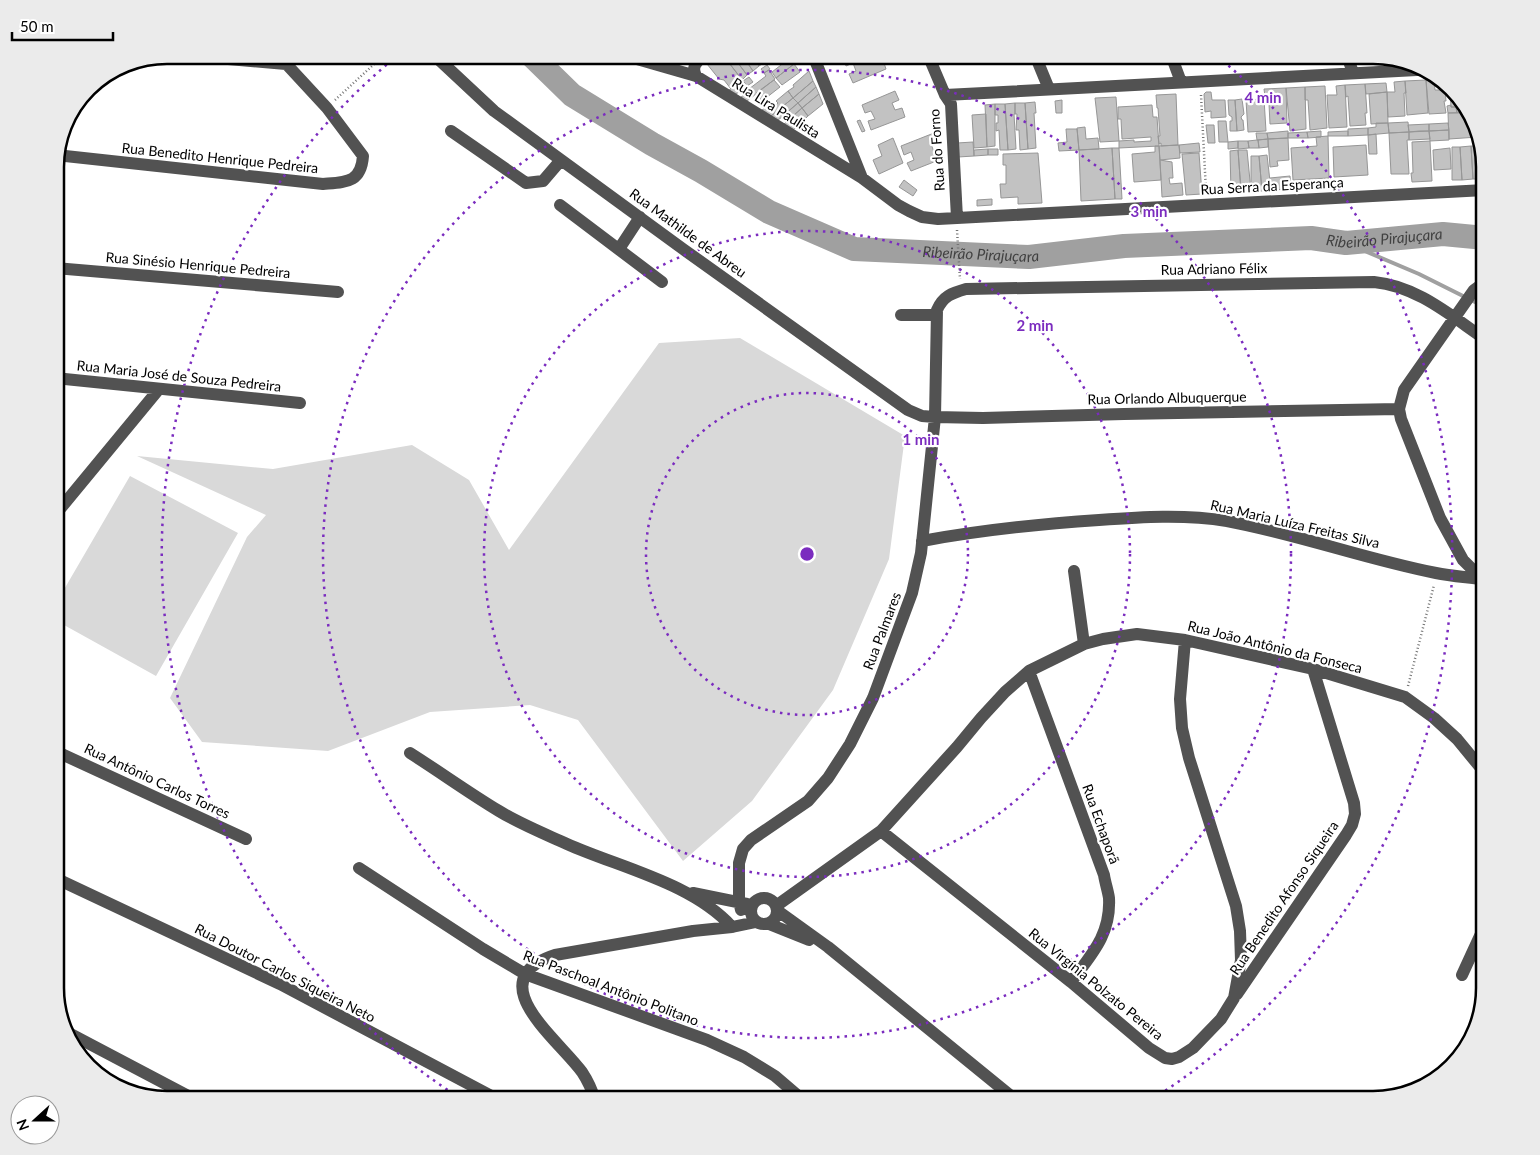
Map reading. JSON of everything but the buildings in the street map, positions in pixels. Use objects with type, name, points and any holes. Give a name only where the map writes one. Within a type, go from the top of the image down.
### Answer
[{"type":"street","points":[[287,64],[327,108]]},
{"type":"street","name":"Rua Mathilde de Abreu","points":[[444,64],[494,111],[908,410],[922,416],[935,417]]},
{"type":"street","name":"Rua Lira Paulista","points":[[654,64],[696,76],[862,178]]},
{"type":"street","points":[[696,64],[693,69],[696,76]]},
{"type":"street","points":[[817,64],[862,178]]},
{"type":"street","name":"Rua do Forno","points":[[932,64],[945,95],[951,104],[956,218]]},
{"type":"street","points":[[1039,64],[1049,89]]},
{"type":"street","points":[[1174,64],[1181,82]]},
{"type":"street","points":[[1350,64],[1353,74]]},
{"type":"street","points":[[945,95],[1410,70]]},
{"type":"street","name":"Rua Benedito Henrique Pedreira","points":[[65,156],[323,184],[349,181],[358,175],[362,166],[363,156],[327,108]]},
{"type":"street","points":[[451,131],[526,182],[543,180],[561,160]]},
{"type":"street","name":"Rua Serra da Esperança","points":[[862,178],[909,211],[938,219],[1476,190]]},
{"type":"street","points":[[560,205],[662,282]]},
{"type":"street","points":[[619,250],[640,217]]},
{"type":"street","name":"Rua Sinésio Henrique Pedreira","points":[[64,269],[338,292]]},
{"type":"street","name":"Rua Adriano Félix","points":[[937,313],[940,302],[946,296],[966,289],[1374,282],[1390,283],[1409,290],[1456,316],[1476,333]]},
{"type":"street","points":[[1476,289],[1404,390],[1399,409],[1417,462],[1440,518],[1463,560],[1476,573]]},
{"type":"street","points":[[901,315],[937,313]]},
{"type":"street","name":"Rua Palmares","points":[[746,906],[739,863],[744,849],[751,840],[808,801],[828,778],[850,744],[873,698],[912,593],[922,541],[935,417],[937,313]]},
{"type":"street","name":"Rua Maria José de Souza Pedreira","points":[[64,379],[300,403]]},
{"type":"street","points":[[64,495],[159,389]]},
{"type":"street","name":"Rua Orlando Albuquerque","points":[[935,417],[983,418],[1399,409]]},
{"type":"street","name":"Rua Maria Luíza Freitas Silva","points":[[922,541],[990,530],[1052,523],[1143,517],[1193,517],[1227,521],[1437,574],[1476,579]]},
{"type":"street","points":[[1074,571],[1084,644]]},
{"type":"street","name":"Rua João Antônio da Fonseca","points":[[773,905],[840,862],[881,831],[987,711],[1028,671],[1084,644],[1103,639],[1137,634],[1185,640],[1312,669],[1405,697],[1434,718],[1457,739],[1476,762]]},
{"type":"street","name":"Rua Virgínia Polzato Pereira","points":[[881,831],[1071,982],[1149,1048],[1161,1056],[1172,1059],[1180,1057],[1205,1037],[1221,1019],[1234,998],[1241,960],[1240,931],[1236,906],[1182,728],[1180,699],[1185,640]]},
{"type":"street","name":"Rua Benedito Afonso Siqueira","points":[[1234,998],[1346,836],[1355,814],[1349,786],[1312,669]]},
{"type":"street","name":"Rua Echaporã","points":[[1028,671],[1104,875],[1109,898],[1107,922],[1101,941],[1071,982]]},
{"type":"street","points":[[410,753],[501,812],[569,844],[686,892],[746,906],[751,914],[762,923],[828,947]]},
{"type":"street","name":"Rua Antônio Carlos Torres","points":[[64,755],[246,839]]},
{"type":"street","name":"Rua Paschoal Antônio Politano","points":[[359,868],[483,949],[525,974],[707,1040],[744,1057],[775,1076],[792,1091]]},
{"type":"street","name":"Rua Doutor Carlos Siqueira Neto","points":[[64,882],[280,984],[482,1091]]},
{"type":"street","points":[[686,892],[722,916],[732,927]]},
{"type":"street","points":[[693,931],[758,900],[773,905],[828,947],[1005,1091]]},
{"type":"street","points":[[593,1091],[582,1072],[536,1020],[525,1003],[522,990],[525,974],[538,962],[555,955],[693,931],[762,923],[776,918],[773,905]]},
{"type":"street","points":[[1462,975],[1476,945]]},
{"type":"street","points":[[76,1036],[179,1091]]},
{"type":"path","points":[[327,108],[374,64]]},
{"type":"path","points":[[1200,81],[1207,205]]},
{"type":"path","points":[[957,232],[960,278]]},
{"type":"path","points":[[1405,697],[1437,574]]},
{"type":"shaded area","points":[[740,338],[905,436],[889,559],[833,690],[752,801],[683,861],[578,720],[530,705],[430,712],[328,751],[202,742],[170,698],[247,537],[266,515],[137,456],[273,469],[412,445],[469,480],[509,550],[659,343]]},
{"type":"shaded area","points":[[130,476],[238,533],[156,676],[64,625],[64,590]]},
{"type":"waterway","name":"Ribeirão Pirajuçara","points":[[540,64],[572,95],[652,144],[769,212],[854,249],[1029,257],[1124,246],[1311,238],[1346,243],[1443,234],[1476,237]]},
{"type":"waterway","points":[[1346,243],[1419,274],[1476,302]]}]
